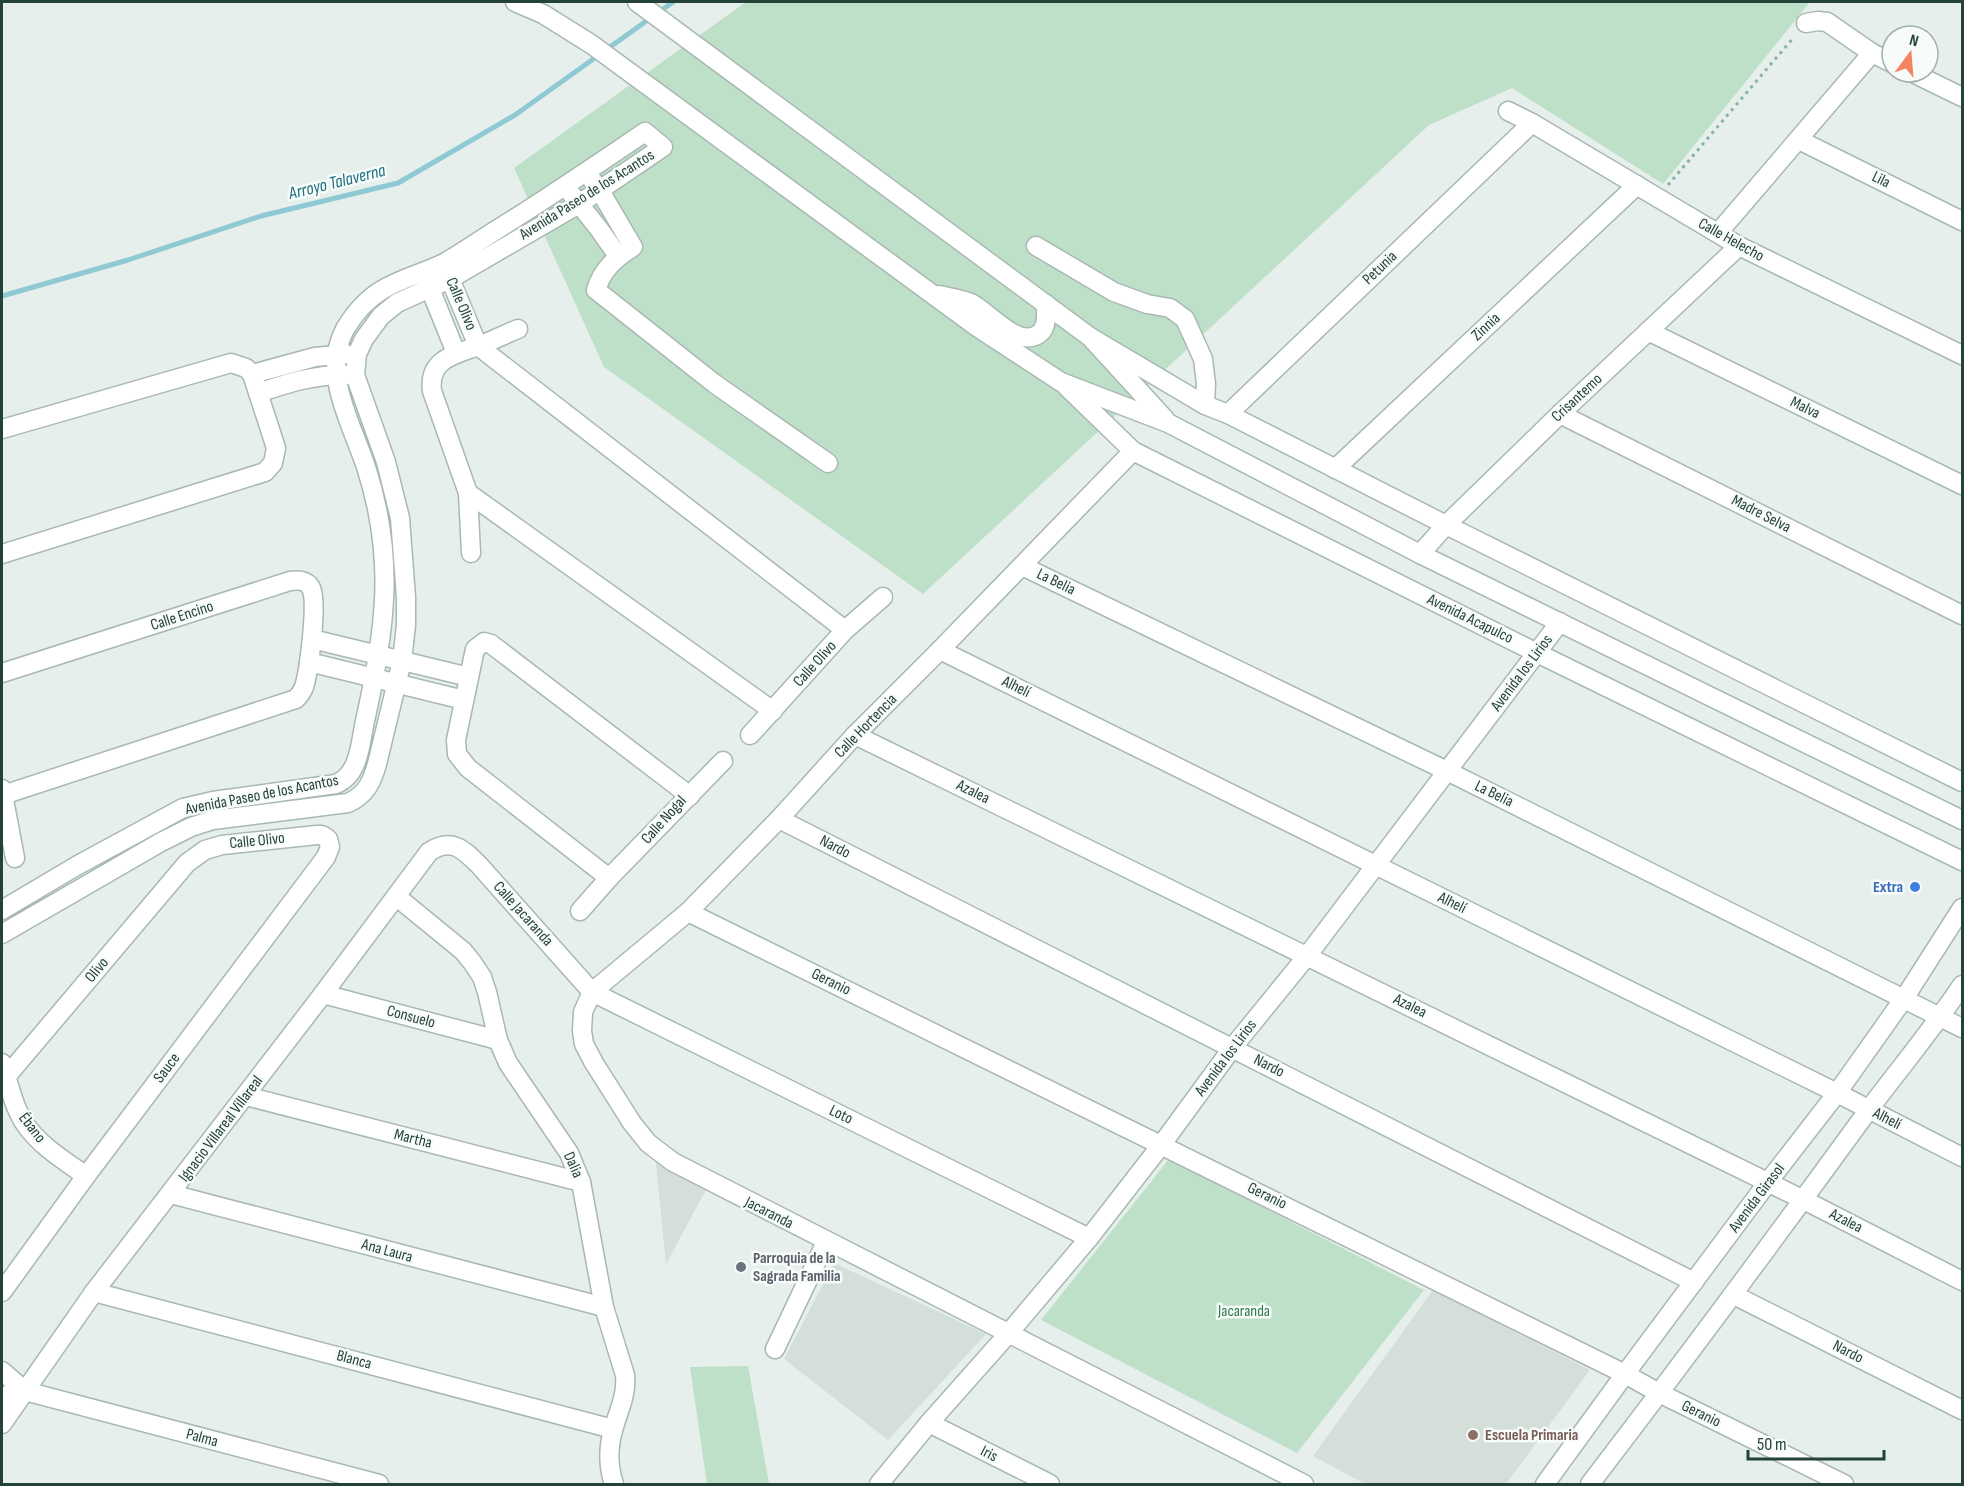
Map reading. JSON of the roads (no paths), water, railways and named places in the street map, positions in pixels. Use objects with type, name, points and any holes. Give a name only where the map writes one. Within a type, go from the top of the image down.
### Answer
[{"type":"street","points":[[515,2],[543,14],[591,44],[977,327],[1061,382],[1168,423],[1420,554],[1962,820]]},
{"type":"street","points":[[637,2],[1090,337],[1205,405],[1228,414],[1962,782]]},
{"type":"street","points":[[1806,23],[1827,22],[1880,57]]},
{"type":"street","points":[[1718,233],[1872,53]]},
{"type":"street","points":[[1935,84],[1962,97]]},
{"type":"street","name":"Calle Helecho","points":[[1508,111],[1739,246],[1962,355]]},
{"type":"street","name":"Petunia","points":[[1228,414],[1532,123]]},
{"type":"street","name":"Avenida Paseo de los Acantos","points":[[2,909],[183,808],[213,801],[320,787],[344,781],[353,770],[358,754],[378,655],[385,593],[383,542],[369,478],[348,420],[335,374],[336,354],[345,329],[357,311],[382,290],[447,271],[579,204],[663,147],[645,132],[447,271]]},
{"type":"street","name":"Lila","points":[[1799,140],[1962,221]]},
{"type":"street","points":[[585,172],[599,189],[633,247],[618,256],[605,270],[596,290],[715,384],[828,464]]},
{"type":"street","name":"Zinnia","points":[[1335,469],[1637,185]]},
{"type":"street","points":[[565,187],[618,256]]},
{"type":"street","points":[[1036,246],[1114,292],[1147,304],[1170,308],[1185,319],[1203,359],[1206,384],[1205,405]]},
{"type":"street","name":"Crisantemo","points":[[1420,554],[1446,525],[1560,414],[1739,246]]},
{"type":"street","name":"Calle Olivo","points":[[447,271],[478,346],[845,630],[750,735]]},
{"type":"street","name":"Avenida Paseo de los Acantos","points":[[2,934],[161,842],[200,823],[342,804],[358,799],[367,790],[374,777],[402,661],[406,597],[404,544],[400,519],[386,462],[355,375],[357,354],[364,339],[381,316],[426,279]]},
{"type":"street","name":"Calle Olivo","points":[[426,279],[456,353]]},
{"type":"street","points":[[932,293],[972,304],[1017,336],[1030,338],[1040,334],[1045,326],[1046,304]]},
{"type":"street","name":"Calle Olivo","points":[[471,553],[468,494],[432,391],[432,373],[440,362],[456,353],[518,328]]},
{"type":"street","name":"Malva","points":[[1648,331],[1962,485]]},
{"type":"street","points":[[1090,337],[1168,423]]},
{"type":"street","points":[[252,374],[315,357],[357,354]]},
{"type":"street","points":[[2,429],[223,364],[238,364],[252,374],[276,448],[273,463],[265,472],[2,554]]},
{"type":"street","points":[[258,393],[299,380],[335,374],[355,375]]},
{"type":"street","name":"Avenida Acapulco","points":[[1061,382],[1133,452],[1962,861]]},
{"type":"street","name":"Madre Selva","points":[[1560,414],[1962,615]]},
{"type":"street","name":"Calle Hortencia","points":[[592,992],[688,912],[779,819],[855,735],[1133,452]]},
{"type":"street","points":[[468,494],[773,711]]},
{"type":"street","name":"La Belia","points":[[1022,566],[1447,771],[1962,1028]]},
{"type":"street","name":"Calle Encino","points":[[2,673],[281,584],[297,580],[305,581],[313,594],[309,662],[304,687],[296,699],[2,792],[15,858]]},
{"type":"street","points":[[845,630],[883,597]]},
{"type":"street","name":"Avenida los Lirios","points":[[879,1485],[928,1424],[1089,1238],[1233,1047],[1376,866],[1560,622]]},
{"type":"street","points":[[312,639],[469,678]]},
{"type":"street","name":"Calle Nogal","points":[[484,642],[490,644],[690,796],[609,878],[461,761],[457,754],[456,740],[469,678],[475,649],[484,642]]},
{"type":"street","name":"Alhelí","points":[[940,650],[1962,1157]]},
{"type":"street","points":[[309,662],[464,700]]},
{"type":"street","name":"Azalea","points":[[855,735],[1768,1182],[1962,1281]]},
{"type":"street","points":[[690,796],[723,761]]},
{"type":"street","name":"Nardo","points":[[779,819],[1694,1281]]},
{"type":"street","name":"Calle Olivo","points":[[187,863],[205,850],[237,842],[316,835],[325,837],[329,843]]},
{"type":"street","name":"Sauce","points":[[2,1292],[326,856],[329,843]]},
{"type":"street","name":"Ignacio Villareal Villareal","points":[[2,1424],[94,1292],[246,1096],[429,852],[436,847],[448,845]]},
{"type":"street","name":"Calle Jacaranda","points":[[448,845],[461,849],[479,865],[592,992]]},
{"type":"street","name":"Olivo","points":[[4,1070],[187,863]]},
{"type":"street","points":[[580,911],[609,878]]},
{"type":"street","name":"Dalia","points":[[397,897],[463,951],[482,977],[498,1040],[508,1063],[569,1153],[581,1182],[604,1307],[625,1376],[626,1387],[622,1406],[613,1429],[610,1470],[614,1485]]},
{"type":"street","name":"Avenida Girasol","points":[[1545,1485],[1694,1281],[1837,1093],[1905,998],[1962,908]]},
{"type":"street","name":"Geranio","points":[[688,912],[1162,1144],[1844,1485]]},
{"type":"street","points":[[1590,1485],[1734,1295],[1869,1110],[1941,1017],[1962,985]]},
{"type":"street","name":"Loto","points":[[592,992],[1089,1238]]},
{"type":"street","name":"Jacaranda","points":[[592,992],[583,1012],[584,1044],[632,1123],[648,1143],[673,1162],[1304,1485]]},
{"type":"street","name":"Consuelo","points":[[323,994],[498,1040]]},
{"type":"street","name":"Ébano","points":[[4,1070],[17,1110],[25,1124],[36,1138],[86,1176]]},
{"type":"street","name":"Martha","points":[[246,1096],[581,1182]]},
{"type":"street","name":"Ana Laura","points":[[171,1194],[604,1307]]},
{"type":"street","points":[[775,1349],[826,1242]]},
{"type":"street","name":"Blanca","points":[[94,1292],[613,1429]]},
{"type":"street","name":"Nardo","points":[[1734,1295],[1962,1410]]},
{"type":"street","points":[[2,1371],[17,1384],[2,1404]]},
{"type":"street","name":"Palma","points":[[25,1391],[344,1480],[379,1485]]},
{"type":"street","name":"Iris","points":[[928,1424],[1050,1485]]},
{"type":"waterway","name":"Arroyo Talaverna","points":[[2,296],[128,260],[261,216],[398,183],[515,115],[673,2]]},
{"type":"place","name":"Extra","points":[[1915,887]]},
{"type":"place","name":"Parroquia de la Sagrada Familia","points":[[741,1267]]},
{"type":"place","name":"Escuela Primaria","points":[[1473,1435]]}]
